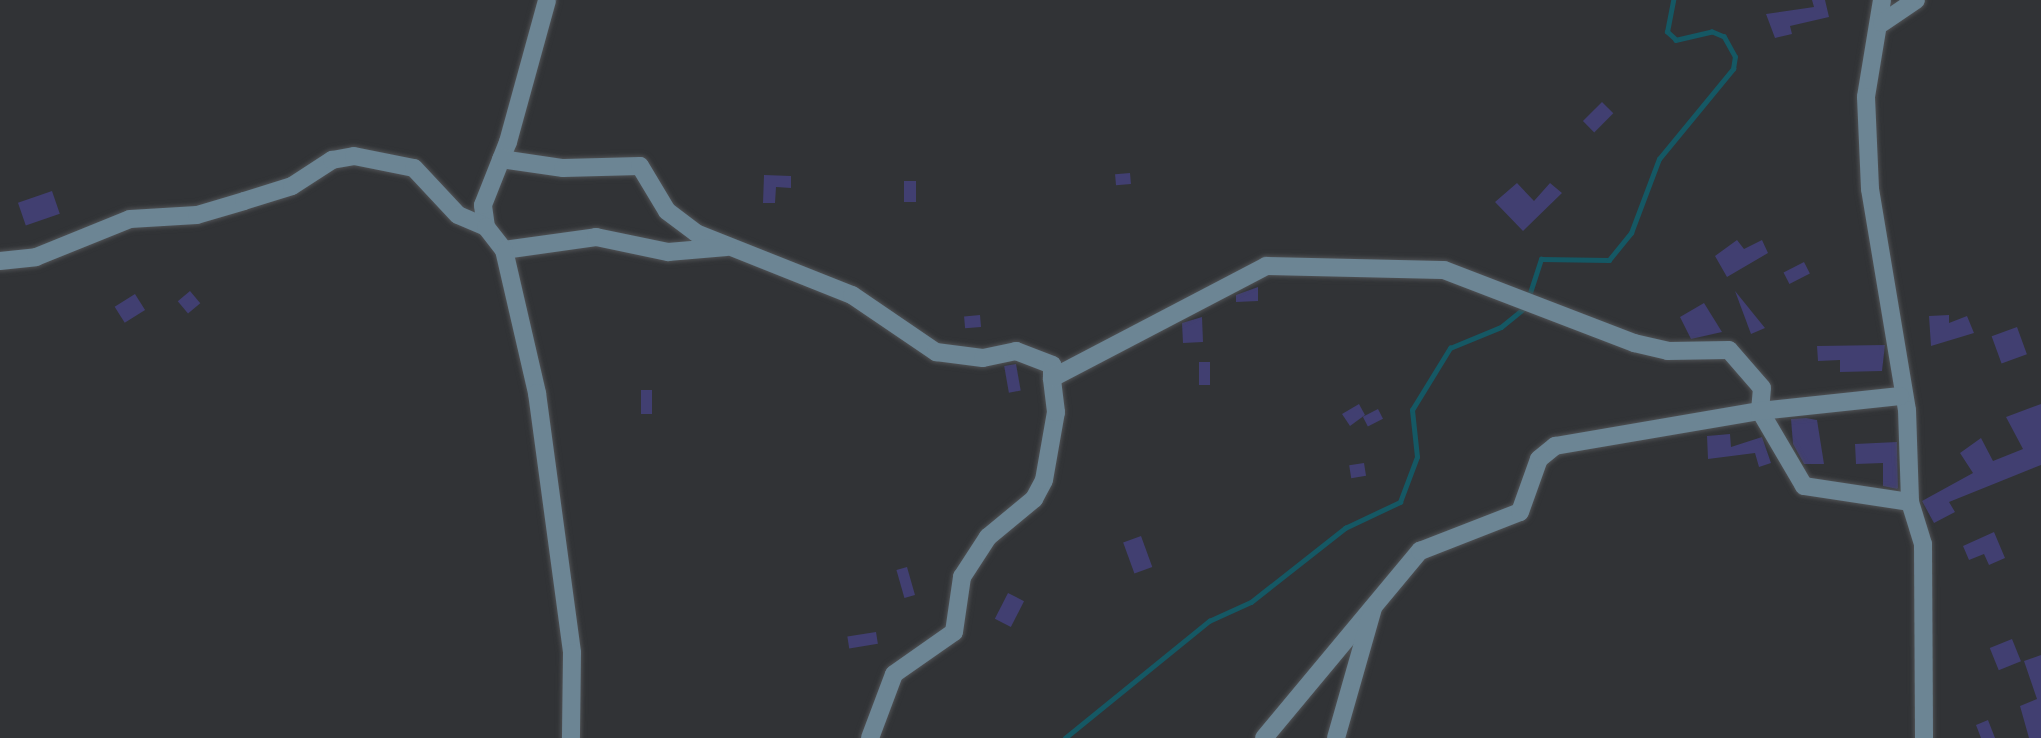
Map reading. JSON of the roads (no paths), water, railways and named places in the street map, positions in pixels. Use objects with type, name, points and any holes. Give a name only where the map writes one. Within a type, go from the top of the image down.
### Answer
[{"type":"street","points":[[486,227],[483,205],[501,159],[547,0]]},
{"type":"street","points":[[1882,0],[1882,23],[1866,97],[1870,189],[1914,473],[1910,502],[1923,544],[1924,738]]},
{"type":"street","points":[[1882,23],[1916,0]]},
{"type":"street","points":[[0,261],[36,257],[130,219],[197,215],[292,186],[332,160],[354,156],[414,168],[458,215],[486,227],[504,250],[537,393],[572,653],[571,738]]},
{"type":"street","points":[[501,159],[563,168],[640,166],[667,211],[727,247],[852,295],[936,352],[983,358],[1016,351],[1052,365],[1056,412],[1044,481],[1034,499],[988,537],[962,577],[954,632],[894,674],[870,738]]},
{"type":"street","points":[[504,250],[596,237],[668,252],[727,247]]},
{"type":"street","points":[[1052,378],[1266,266],[1394,264],[1444,270],[1668,351],[1729,350],[1762,388],[1760,411],[1804,486],[1910,502]]},
{"type":"street","points":[[1264,738],[1420,551],[1520,512],[1539,459],[1555,446],[1760,411],[1900,396]]},
{"type":"street","points":[[1336,738],[1373,608]]},
{"type":"waterway","points":[[1528,299],[1541,259],[1609,260],[1631,233],[1659,159],[1733,69],[1735,57],[1724,37],[1712,32],[1676,40],[1667,32],[1673,0]]},
{"type":"waterway","points":[[1065,738],[1209,621],[1251,602],[1345,528],[1400,502],[1417,457],[1412,410],[1450,348],[1501,327],[1526,307]]}]
